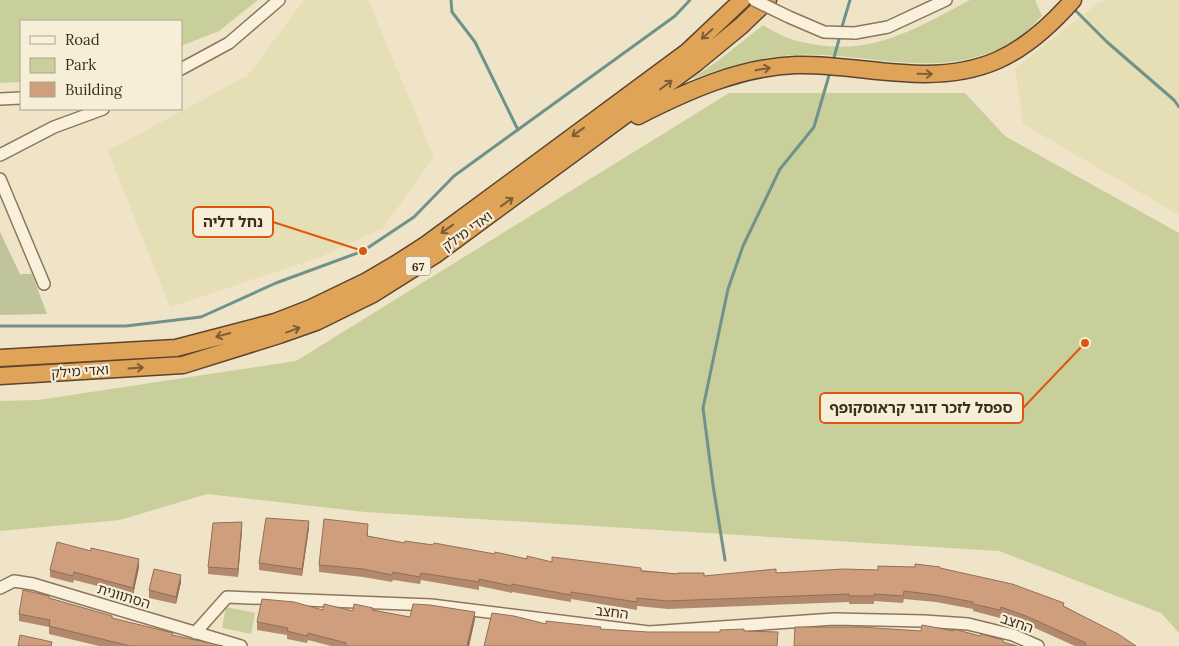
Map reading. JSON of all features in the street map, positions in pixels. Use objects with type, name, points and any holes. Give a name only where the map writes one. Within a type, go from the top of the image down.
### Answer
[{"type":"highway","name":"ואדי מילק","points":[[0,358],[176,348],[274,322],[339,295],[396,264],[427,244],[687,52],[742,0]]},
{"type":"highway","name":"ואדי מילק","points":[[0,376],[183,365],[316,322],[373,294],[435,255],[696,63],[741,26],[768,0]]},
{"type":"highway","points":[[561,162],[637,116],[705,85],[749,71],[796,65],[930,74],[952,73],[988,64],[1023,47],[1035,38],[1073,0]]},
{"type":"street","points":[[182,68],[230,43],[279,0]]},
{"type":"street","points":[[754,0],[824,32],[855,33],[888,27],[946,0]]},
{"type":"street","points":[[0,99],[20,98]]},
{"type":"street","points":[[0,155],[54,127],[100,110]]},
{"type":"street","points":[[0,179],[44,284]]},
{"type":"street","name":"הסתוונית","points":[[0,588],[14,581],[33,584],[241,646]]},
{"type":"street","name":"החצב","points":[[196,633],[227,597],[431,605],[649,632],[834,620],[968,624],[1013,636],[1038,646]]},
{"type":"shaded area","points":[[304,0],[368,0],[434,157],[383,228],[323,256],[170,307],[108,151],[248,75]]},
{"type":"shaded area","points":[[1106,0],[1179,0],[1179,215],[1023,124],[1015,68],[1097,4]]},
{"type":"green space","points":[[0,0],[258,0],[219,31],[182,46],[182,20],[20,20],[20,82],[0,83]]},
{"type":"green space","points":[[970,0],[1035,0],[1042,16],[1017,39],[989,53],[962,60],[907,63],[823,55],[794,55],[729,67],[691,79],[719,60],[763,25],[792,40],[834,47],[856,46],[895,37]]},
{"type":"green space","points":[[729,93],[965,93],[1005,136],[1179,233],[1179,633],[1161,613],[999,551],[365,512],[207,494],[120,520],[0,531],[0,401],[38,400],[296,361]]},
{"type":"green space","points":[[0,232],[20,274],[32,274],[47,314],[0,315]]},
{"type":"green space","points":[[226,607],[255,613],[251,634],[222,628]]},
{"type":"building","points":[[266,518],[309,521],[302,569],[259,563]]},
{"type":"building","points":[[324,519],[368,524],[367,536],[405,543],[405,541],[433,545],[434,543],[527,559],[527,556],[552,562],[552,557],[641,568],[641,571],[678,574],[704,573],[704,576],[776,569],[776,573],[843,569],[878,570],[878,566],[915,567],[915,564],[940,567],[1012,584],[1064,603],[1063,606],[1118,634],[1136,646],[1084,646],[1086,643],[1001,607],[1000,610],[973,604],[973,602],[904,591],[903,596],[874,594],[874,596],[849,596],[849,594],[668,601],[637,598],[637,602],[571,592],[571,595],[479,579],[479,582],[421,573],[420,577],[393,572],[392,575],[363,569],[319,565]]},
{"type":"building","points":[[242,522],[238,569],[208,567],[213,523]]},
{"type":"building","points":[[57,542],[91,551],[91,548],[139,559],[133,588],[74,572],[73,576],[50,570]]},
{"type":"building","points":[[154,569],[181,575],[176,597],[149,590]]},
{"type":"building","points":[[23,590],[49,596],[49,598],[112,616],[112,618],[173,633],[172,635],[223,646],[130,646],[49,626],[50,620],[19,614]]},
{"type":"building","points":[[262,599],[294,602],[323,610],[324,604],[353,611],[354,604],[373,608],[372,610],[410,617],[413,604],[475,612],[467,646],[346,646],[346,643],[308,633],[307,636],[287,631],[288,628],[257,622]]},
{"type":"building","points":[[492,613],[546,624],[546,621],[601,627],[600,629],[648,632],[720,632],[720,630],[744,629],[744,631],[778,632],[777,646],[484,646]]},
{"type":"building","points":[[922,625],[954,631],[954,629],[980,636],[981,634],[1017,646],[794,646],[795,627],[860,627],[921,631]]},
{"type":"building","points":[[20,635],[52,642],[51,646],[18,646]]},
{"type":"waterway","points":[[451,0],[452,12],[475,42],[518,130]]},
{"type":"waterway","points":[[0,326],[126,326],[201,317],[276,283],[363,251],[414,217],[454,176],[675,16],[690,0]]},
{"type":"waterway","points":[[841,30],[850,0]]},
{"type":"waterway","points":[[1072,7],[1107,42],[1174,100],[1179,107]]},
{"type":"waterway","points":[[833,61],[840,36]]},
{"type":"waterway","points":[[725,560],[703,408],[728,289],[743,246],[780,169],[814,127],[830,72]]},
{"type":"place","name":"נחל דליה","points":[[363,251]]},
{"type":"place","name":"ספסל לזכר דובי קראוסקופף","points":[[1085,343]]}]
